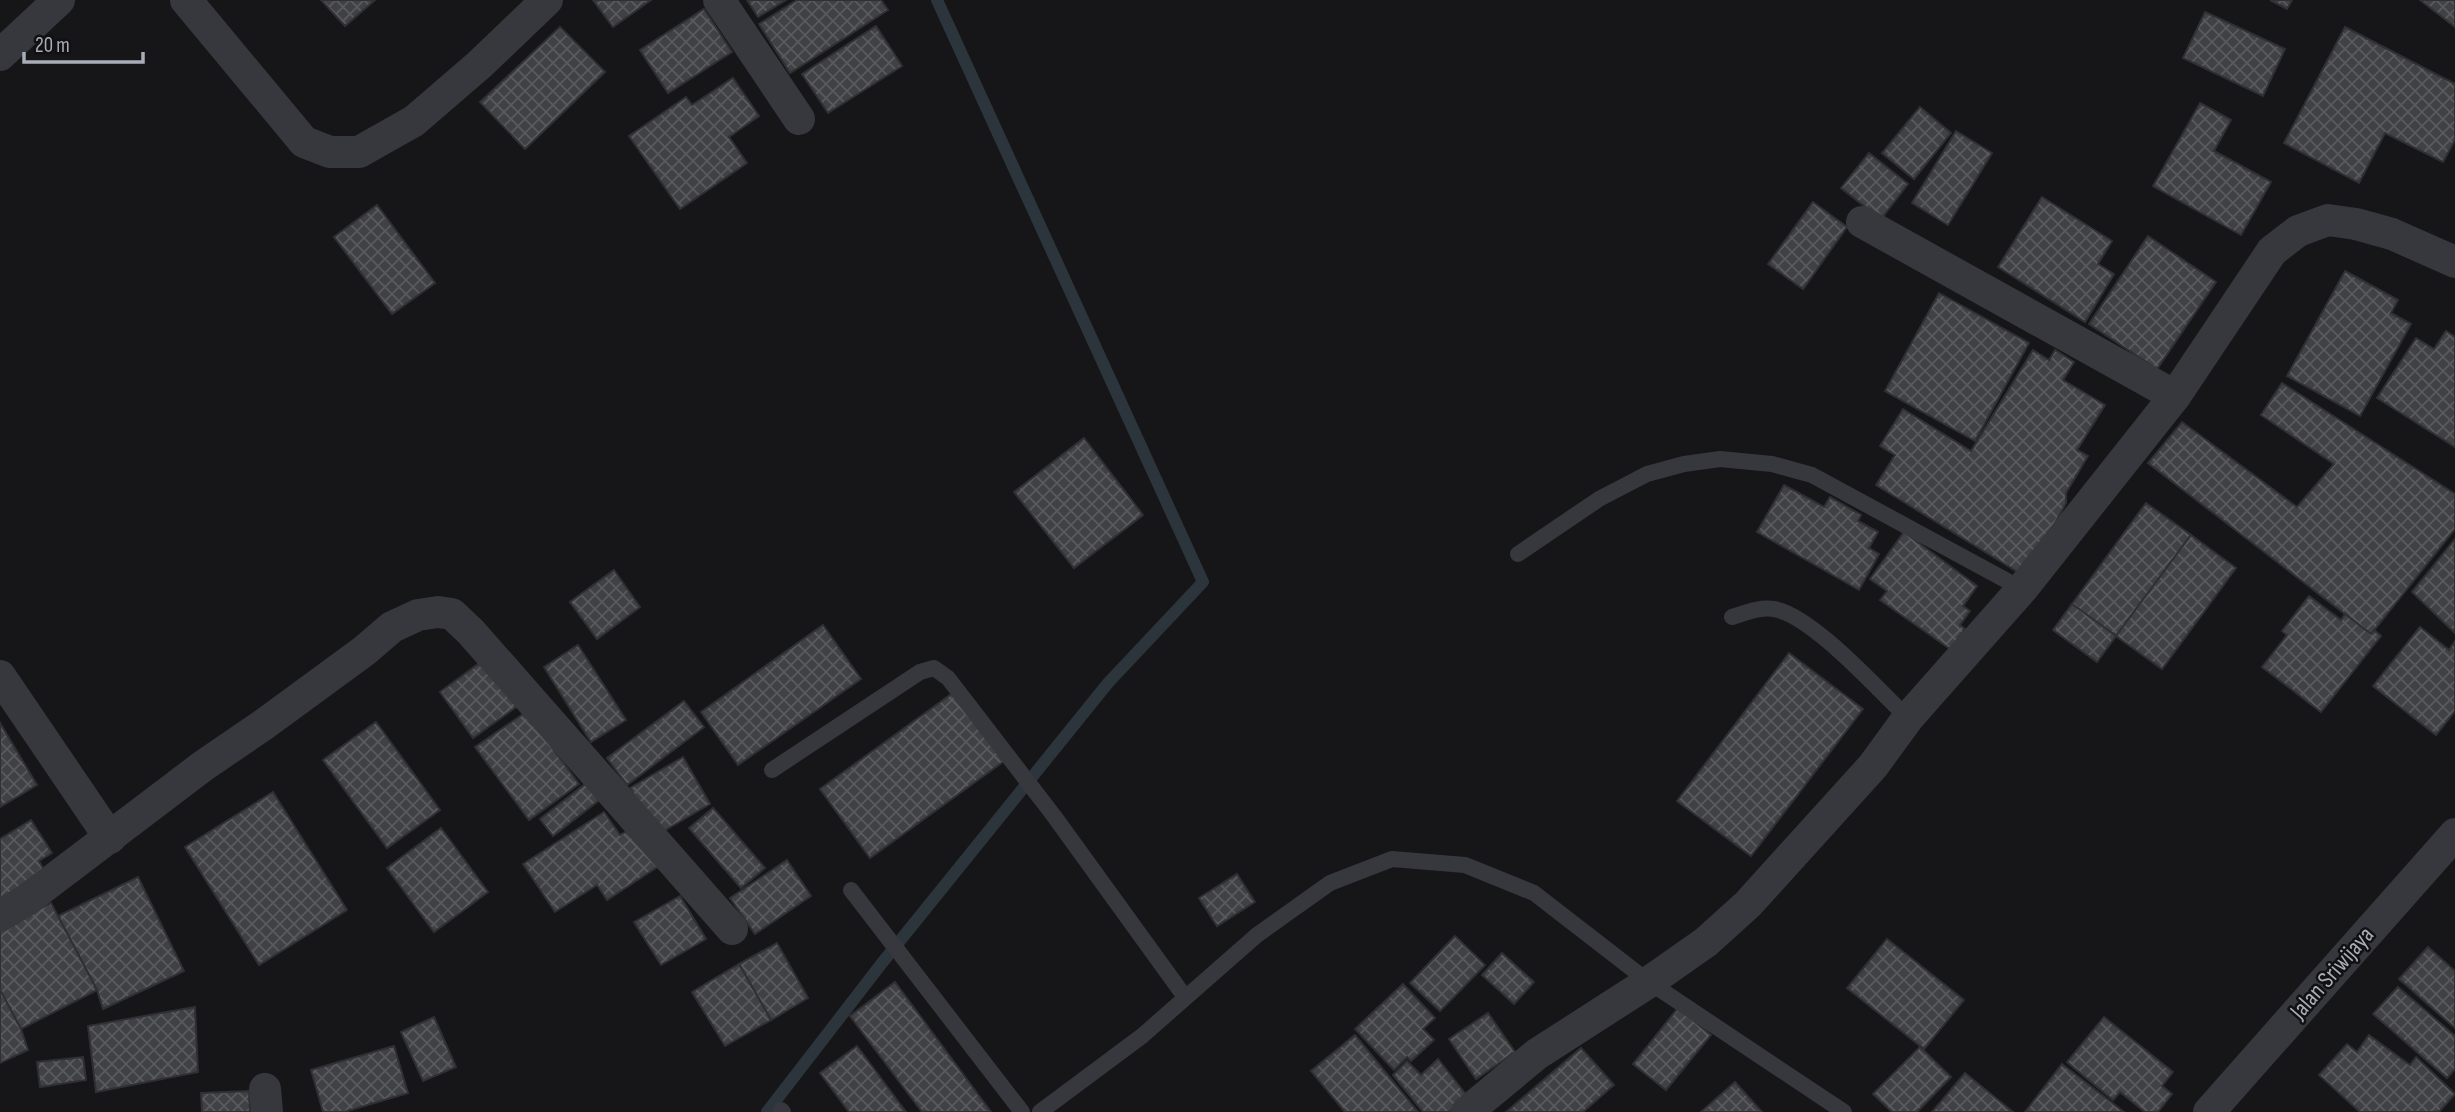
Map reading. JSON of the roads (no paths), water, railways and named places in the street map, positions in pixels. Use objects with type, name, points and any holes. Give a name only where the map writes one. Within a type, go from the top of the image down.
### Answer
[{"type":"street","points":[[0,55],[59,0]]},
{"type":"street","points":[[186,0],[304,142],[330,152],[359,152],[414,121],[479,65],[547,0]]},
{"type":"street","points":[[719,0],[799,119]]},
{"type":"street","points":[[1467,1112],[1538,1054],[1706,942],[1748,904],[1873,766],[1908,718],[2022,589],[2175,396],[2272,251],[2298,231],[2328,220],[2392,234],[2455,262]]},
{"type":"street","points":[[1862,222],[2175,396]]},
{"type":"street","points":[[0,916],[25,901],[202,766],[263,725],[392,627],[418,614],[438,612],[452,614],[471,632],[732,929]]},
{"type":"street","points":[[0,676],[110,838]]},
{"type":"street","name":"Jalan Sriwijaya","points":[[2209,1112],[2455,834]]},
{"type":"lane","points":[[1518,554],[1599,499],[1647,474],[1684,464],[1720,459],[1772,464],[1812,475],[2022,589]]},
{"type":"lane","points":[[1732,617],[1754,610],[1775,609],[1795,618],[1818,633],[1908,718]]},
{"type":"lane","points":[[772,770],[920,672],[934,668],[948,678],[1046,805],[1185,998]]},
{"type":"lane","points":[[1040,1112],[1142,1035],[1257,936],[1329,883],[1392,859],[1465,865],[1534,893],[1649,982],[1844,1112]]},
{"type":"lane","points":[[852,890],[1022,1112]]},
{"type":"waterway","points":[[767,1112],[882,963],[1108,683],[1203,582],[937,0]]}]
